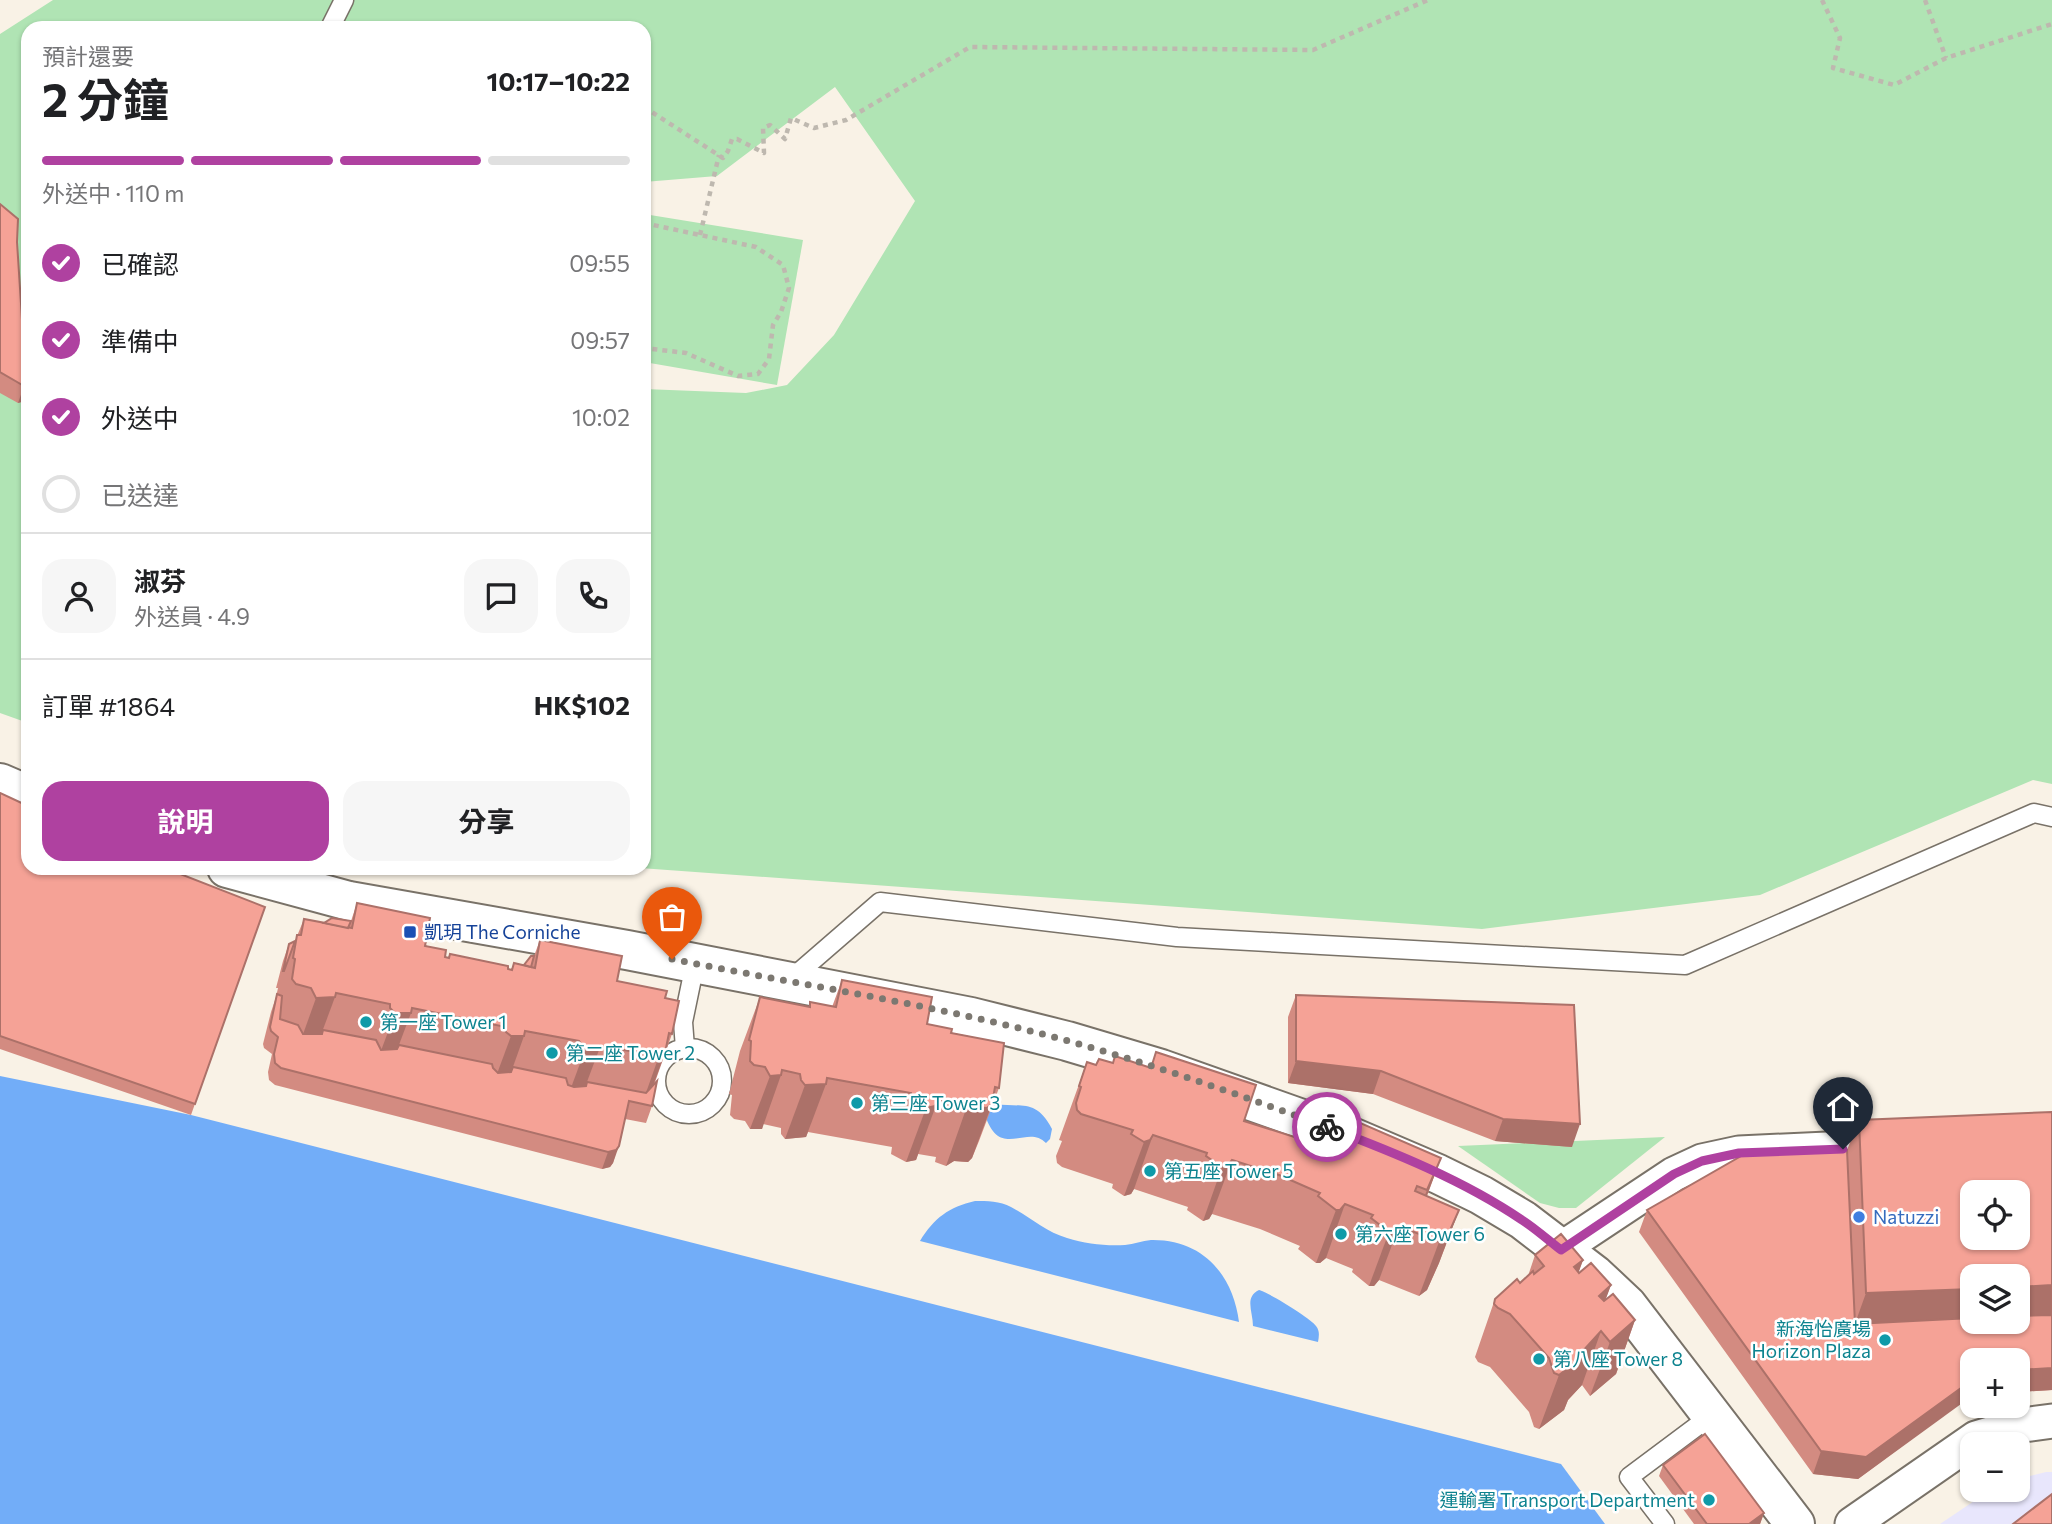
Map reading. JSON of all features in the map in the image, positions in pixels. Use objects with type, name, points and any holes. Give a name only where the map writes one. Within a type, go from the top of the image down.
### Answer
[{"type":"street","points":[[0,783],[21,792]]},
{"type":"street","points":[[253,875],[349,901],[695,964],[995,1023],[1161,1069],[1255,1100],[1347,1135],[1438,1174],[1523,1220],[1595,1275],[1627,1306],[1796,1524]]},
{"type":"street","points":[[1561,1250],[1674,1174],[1702,1161],[1739,1153],[1916,1145]]},
{"type":"street","points":[[1852,1524],[1976,1438],[2016,1426],[2052,1421]]},
{"type":"lane","points":[[334,21],[344,0]]},
{"type":"lane","points":[[787,982],[880,902],[1177,937],[1685,965],[2034,813],[2052,817]]},
{"type":"lane","points":[[685,1048],[683,1023],[695,964]]},
{"type":"lane","points":[[685,1048],[694,1048],[711,1056],[721,1072],[721,1091],[711,1106],[694,1114],[675,1111],[661,1099],[657,1090],[657,1072],[663,1050],[685,1048]]},
{"type":"lane","points":[[1665,1524],[1629,1477],[1712,1415]]},
{"type":"path","points":[[651,111],[723,158],[732,139],[764,153],[763,128],[770,125],[785,139],[791,118],[814,128],[846,120],[970,47],[1313,50],[1428,0]]},
{"type":"path","points":[[1822,0],[1840,38],[1833,68],[1894,85],[1946,58],[2052,24]]},
{"type":"path","points":[[1925,0],[1946,58]]},
{"type":"path","points":[[701,235],[719,155]]},
{"type":"path","points":[[651,224],[756,247],[783,265],[789,288],[781,312],[772,325],[769,359],[758,374],[738,376],[687,353],[651,349]]},
{"type":"shaded area","points":[[2052,1472],[2052,1524],[1940,1524],[1973,1502],[2030,1502],[2030,1476]]},
{"type":"green space","points":[[53,0],[2052,0],[2052,784],[2033,780],[1760,895],[1482,929],[651,869],[651,389],[746,393],[787,385],[834,335],[915,201],[835,87],[717,176],[651,181],[651,21],[21,21],[21,720],[0,713],[0,34]]},
{"type":"green space","points":[[651,215],[803,240],[777,385],[651,363]]},
{"type":"green space","points":[[1665,1137],[1576,1208],[1559,1208],[1540,1203],[1458,1146]]},
{"type":"water","points":[[0,1076],[191,1115],[1561,1464],[1605,1524],[0,1524]]},
{"type":"water","points":[[1020,1105],[1034,1109],[1046,1119],[1052,1129],[1050,1139],[1046,1143],[1039,1138],[1006,1139],[998,1136],[991,1129],[985,1115],[990,1106]]},
{"type":"water","points":[[975,1201],[1007,1205],[1052,1232],[1081,1242],[1128,1245],[1151,1240],[1186,1246],[1200,1253],[1222,1275],[1236,1305],[1239,1322],[920,1241],[943,1215]]},
{"type":"water","points":[[1259,1290],[1313,1323],[1319,1332],[1318,1342],[1253,1326],[1250,1305],[1254,1293]]},
{"type":"building","points":[[0,204],[18,219],[21,384],[0,372]]},
{"type":"building","points":[[0,793],[21,803],[21,875],[183,875],[265,907],[195,1104],[0,1036]]},
{"type":"building","points":[[357,903],[430,918],[425,946],[446,950],[445,957],[449,958],[450,954],[508,966],[508,969],[512,970],[514,963],[535,968],[540,940],[622,956],[617,981],[667,991],[665,998],[679,1001],[665,1053],[659,1056],[600,1046],[599,1050],[585,1050],[579,1041],[525,1031],[524,1036],[511,1036],[506,1032],[506,1027],[412,1008],[411,1013],[395,1013],[390,1004],[336,993],[335,997],[316,998],[311,988],[296,984],[292,979],[297,935],[301,935],[304,919],[352,928]]},
{"type":"building","points":[[332,918],[351,921],[348,928],[324,923]]},
{"type":"building","points":[[295,941],[284,971],[283,971],[289,944]]},
{"type":"building","points":[[534,956],[531,967],[524,965]]},
{"type":"building","points":[[842,980],[932,997],[927,1024],[952,1029],[951,1033],[1004,1043],[999,1088],[995,1087],[992,1104],[987,1108],[973,1107],[965,1112],[955,1108],[956,1103],[938,1100],[935,1106],[926,1108],[910,1100],[911,1093],[827,1078],[826,1084],[805,1085],[800,1074],[782,1070],[781,1075],[770,1076],[765,1067],[754,1065],[750,1061],[749,1040],[760,997],[810,1007],[810,1002],[836,1007]]},
{"type":"building","points":[[277,994],[282,996],[280,1019],[298,1025],[303,1034],[322,1034],[323,1030],[376,1040],[381,1050],[397,1049],[399,1045],[492,1064],[498,1073],[511,1072],[513,1067],[566,1078],[568,1085],[574,1087],[586,1086],[587,1082],[646,1093],[657,1081],[652,1106],[629,1101],[619,1146],[608,1152],[281,1068],[275,1063],[274,1054],[278,1037],[270,1027]]},
{"type":"building","points":[[1296,995],[1574,1005],[1580,1124],[1503,1119],[1381,1071],[1296,1061]]},
{"type":"building","points":[[1156,1052],[1256,1085],[1244,1121],[1307,1141],[1306,1144],[1335,1157],[1337,1151],[1328,1148],[1342,1115],[1441,1158],[1427,1190],[1417,1186],[1415,1191],[1459,1210],[1447,1237],[1439,1242],[1399,1226],[1389,1232],[1371,1218],[1373,1215],[1345,1204],[1340,1210],[1336,1210],[1318,1196],[1320,1193],[1279,1175],[1232,1160],[1222,1167],[1206,1156],[1207,1153],[1153,1135],[1150,1140],[1144,1142],[1131,1134],[1133,1130],[1081,1114],[1077,1110],[1079,1086],[1087,1062],[1096,1065],[1099,1059],[1113,1063],[1115,1056],[1151,1068]]},
{"type":"building","points":[[2052,1112],[2052,1285],[2030,1286],[2030,1264],[1960,1264],[1960,1289],[1866,1293],[1859,1120]]},
{"type":"building","points":[[1847,1150],[1855,1324],[1960,1319],[1960,1334],[2030,1334],[2030,1316],[2052,1315],[2052,1368],[2030,1369],[2030,1348],[1960,1348],[1960,1389],[1866,1457],[1821,1451],[1647,1210],[1743,1155]]},
{"type":"building","points":[[1561,1234],[1583,1260],[1574,1267],[1579,1273],[1591,1263],[1611,1285],[1599,1296],[1604,1301],[1613,1294],[1635,1320],[1610,1342],[1601,1331],[1581,1353],[1584,1356],[1559,1375],[1554,1373],[1549,1358],[1510,1314],[1494,1304],[1495,1299],[1517,1279],[1520,1283],[1533,1271],[1534,1274],[1544,1266],[1535,1255]]},
{"type":"building","name":"運輸署 Transport Department","points":[[1705,1434],[1764,1513],[1749,1524],[1707,1524],[1663,1465]]},
{"type":"building","points":[[2052,1494],[2052,1524],[2013,1524]]},
{"type":"way so far","points":[[672,959],[971,1017],[1067,1041],[1255,1100],[1327,1127]]},
{"type":"place","name":"凱玥 The Corniche","points":[[410,932]]},
{"type":"place","name":"第一座 Tower 1","points":[[366,1022]]},
{"type":"place","name":"第二座 Tower 2","points":[[552,1053]]},
{"type":"place","name":"第三座 Tower 3","points":[[857,1103]]},
{"type":"place","name":"第五座 Tower 5","points":[[1150,1171]]},
{"type":"place","name":"Natuzzi","points":[[1859,1217]]},
{"type":"place","name":"第六座 Tower 6","points":[[1341,1234]]},
{"type":"place","name":"新海怡廣場 Horizon Plaza","points":[[1885,1340]]},
{"type":"place","name":"第八座 Tower 8","points":[[1539,1359]]},
{"type":"place","name":"運輸署 Transport Department","points":[[1709,1500]]},
{"type":"route","points":[[1327,1127],[1481,1195],[1523,1220],[1561,1250],[1674,1174],[1702,1161],[1739,1153],[1843,1149]]}]
